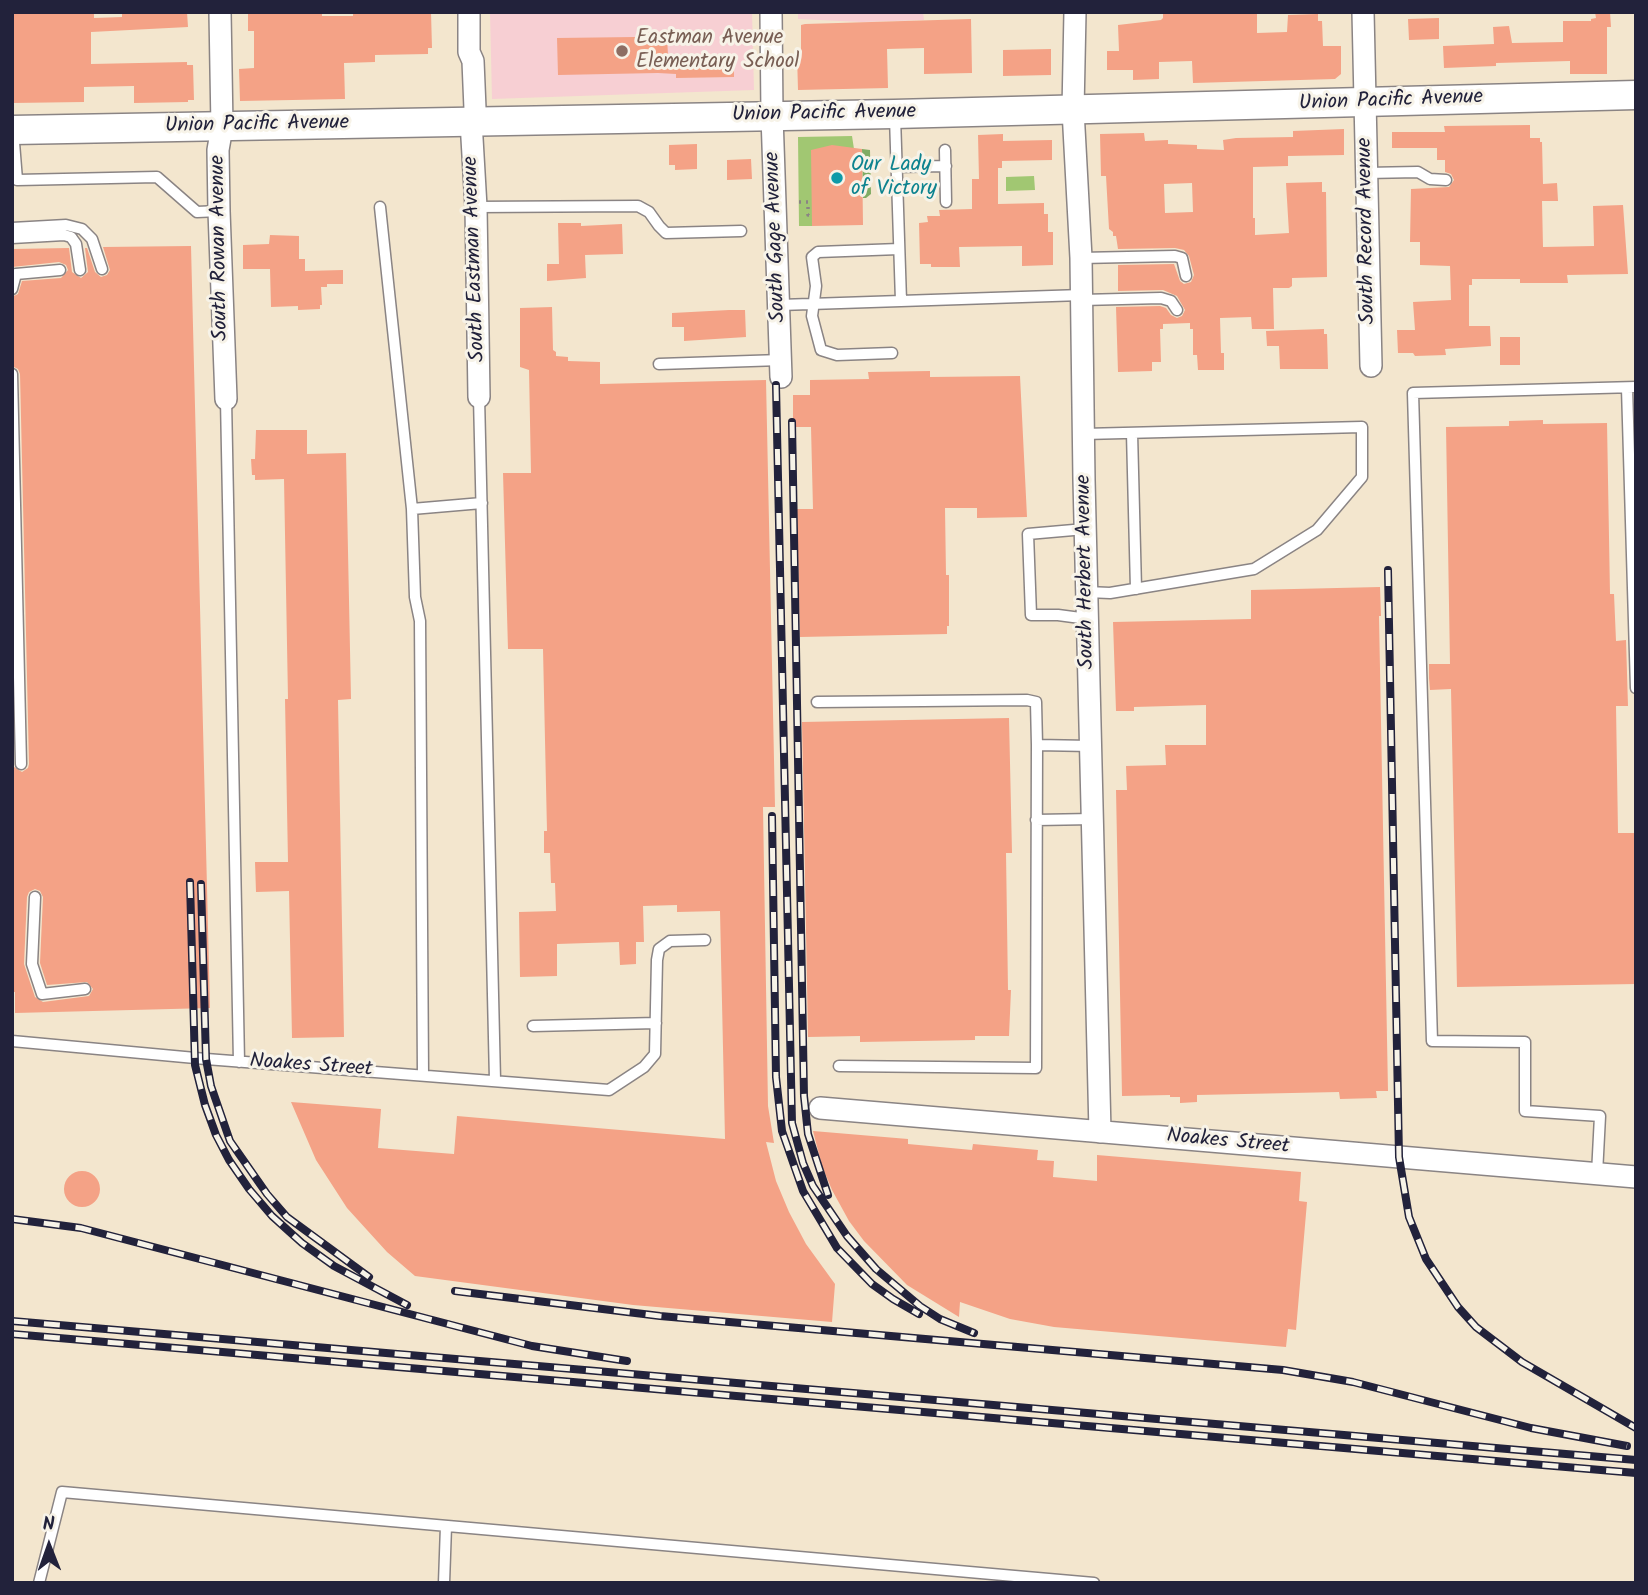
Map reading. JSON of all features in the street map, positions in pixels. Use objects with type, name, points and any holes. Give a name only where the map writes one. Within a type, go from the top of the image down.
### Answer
[{"type":"street","name":"South Rowan Avenue","points":[[220,12],[222,127],[218,150],[226,399]]},
{"type":"street","name":"South Eastman Avenue","points":[[468,12],[469,52],[464,61],[465,109],[471,121],[476,207],[480,397]]},
{"type":"street","name":"South Gage Avenue","points":[[771,12],[781,369]]},
{"type":"street","name":"South Herbert Avenue","points":[[1075,12],[1073,110],[1082,258],[1100,1132]]},
{"type":"street","name":"South Record Avenue","points":[[1363,12],[1371,366]]},
{"type":"street","name":"Union Pacific Avenue","points":[[13,130],[1365,104],[1636,95]]},
{"type":"street","name":"Noakes Street","points":[[820,1108],[1636,1177]]},
{"type":"lane","points":[[894,114],[901,301]]},
{"type":"lane","points":[[13,130],[17,180],[157,177],[197,212],[219,211]]},
{"type":"lane","points":[[945,150],[946,202]]},
{"type":"lane","points":[[897,167],[946,166]]},
{"type":"lane","points":[[1366,173],[1418,172],[1430,179],[1446,180]]},
{"type":"lane","points":[[476,207],[638,206],[649,212],[666,233],[741,231]]},
{"type":"lane","points":[[380,207],[412,509],[415,597],[420,621],[423,1075]]},
{"type":"lane","points":[[12,228],[66,225],[82,229],[92,239],[102,269]]},
{"type":"lane","points":[[12,238],[64,235],[71,237],[76,244],[80,270]]},
{"type":"lane","points":[[892,353],[837,355],[821,350],[812,316],[811,304],[816,286],[812,257],[818,252],[899,249]]},
{"type":"lane","points":[[1082,258],[1175,256],[1182,258],[1186,265],[1186,276]]},
{"type":"lane","points":[[12,289],[16,274],[60,270]]},
{"type":"lane","points":[[780,305],[1161,298],[1171,301],[1177,310]]},
{"type":"lane","points":[[659,364],[781,369]]},
{"type":"lane","points":[[12,374],[21,764]]},
{"type":"lane","points":[[1597,1174],[1600,1116],[1525,1111],[1525,1042],[1432,1041],[1413,393],[1631,387],[1636,688]]},
{"type":"lane","points":[[480,397],[495,1080]]},
{"type":"lane","points":[[226,399],[239,1062]]},
{"type":"lane","points":[[1084,434],[1363,427],[1362,477],[1317,530],[1254,569],[1110,593],[1087,592]]},
{"type":"lane","points":[[1132,433],[1136,589]]},
{"type":"lane","points":[[412,509],[482,503]]},
{"type":"lane","points":[[1086,529],[1028,534],[1031,615],[1088,619]]},
{"type":"lane","points":[[817,702],[1036,702],[1036,1068],[839,1066]]},
{"type":"lane","points":[[1037,745],[1091,746]]},
{"type":"lane","points":[[1036,820],[1093,819]]},
{"type":"lane","points":[[35,897],[32,964],[42,994],[86,989]]},
{"type":"lane","points":[[533,1026],[656,1023],[659,949],[670,941],[705,940]]},
{"type":"lane","name":"Noakes Street","points":[[12,1041],[239,1062],[609,1090],[644,1067],[655,1054],[656,1023]]},
{"type":"lane","points":[[39,1583],[62,1492],[1094,1583]]},
{"type":"lane","points":[[444,1583],[446,1525]]},
{"type":"path","points":[[799,202],[808,202],[808,215],[812,215]]},
{"type":"shaded area","name":"Eastman Avenue Elementary School","points":[[490,12],[752,12],[754,90],[492,99]]},
{"type":"shaded area","points":[[798,12],[923,12],[924,20],[862,22],[798,19]]},
{"type":"green space","points":[[852,136],[854,149],[812,226],[799,226],[798,137]]},
{"type":"green space","points":[[862,149],[870,150],[871,194],[866,198],[863,198]]},
{"type":"green space","points":[[1034,176],[1035,190],[1006,191],[1006,177]]},
{"type":"building","points":[[94,12],[94,18],[122,17],[122,12],[187,12],[188,27],[91,32],[91,64],[187,62],[187,65],[193,65],[194,100],[134,103],[134,86],[84,87],[84,102],[12,103],[12,14]]},
{"type":"building","points":[[248,12],[322,12],[322,16],[353,16],[353,12],[431,12],[432,48],[428,48],[428,54],[375,55],[375,62],[344,63],[345,99],[240,101],[239,69],[254,68],[254,31],[248,31]]},
{"type":"building","points":[[1163,12],[1257,14],[1257,33],[1287,32],[1288,15],[1318,14],[1318,21],[1322,21],[1323,46],[1341,46],[1341,74],[1335,79],[1193,83],[1192,61],[1159,62],[1159,79],[1133,80],[1133,70],[1107,70],[1107,51],[1119,51],[1118,25],[1161,20]]},
{"type":"building","points":[[1595,12],[1610,12],[1611,27],[1607,27],[1607,74],[1570,74],[1570,61],[1496,63],[1496,66],[1444,68],[1443,46],[1494,44],[1493,27],[1509,26],[1512,43],[1563,42],[1563,21],[1591,21],[1596,18]]},
{"type":"building","points":[[1439,18],[1439,39],[1409,40],[1408,19]]},
{"type":"building","points":[[971,19],[972,73],[924,74],[924,48],[887,49],[888,88],[798,90],[797,55],[801,55],[801,25]]},
{"type":"building","points":[[667,37],[668,55],[734,54],[734,77],[676,78],[676,74],[658,73],[558,75],[557,38]]},
{"type":"building","points":[[1051,49],[1051,75],[1003,76],[1003,50]]},
{"type":"building","points":[[1530,125],[1530,138],[1540,138],[1542,142],[1543,184],[1557,183],[1558,201],[1542,201],[1543,247],[1594,246],[1593,206],[1623,205],[1628,274],[1567,275],[1568,283],[1472,279],[1472,285],[1469,285],[1469,326],[1490,326],[1491,346],[1445,349],[1446,355],[1415,356],[1413,353],[1398,353],[1397,330],[1415,330],[1413,302],[1451,300],[1450,266],[1420,265],[1420,242],[1410,242],[1411,189],[1449,187],[1454,180],[1451,174],[1445,172],[1445,160],[1437,160],[1437,148],[1392,148],[1392,132],[1445,132],[1444,126]]},
{"type":"building","points":[[1344,129],[1344,155],[1288,156],[1288,166],[1253,167],[1255,235],[1289,233],[1286,183],[1322,182],[1322,192],[1326,192],[1327,277],[1292,278],[1292,286],[1289,288],[1273,288],[1274,329],[1252,329],[1251,317],[1220,318],[1224,370],[1198,370],[1197,355],[1193,355],[1193,329],[1190,329],[1190,323],[1163,324],[1163,329],[1160,329],[1161,362],[1152,362],[1152,371],[1118,372],[1116,307],[1160,306],[1177,318],[1182,316],[1185,310],[1177,296],[1163,290],[1118,291],[1118,265],[1174,264],[1180,281],[1184,284],[1191,282],[1194,275],[1189,256],[1184,250],[1118,249],[1116,236],[1113,236],[1109,229],[1106,176],[1101,176],[1100,134],[1144,133],[1145,141],[1168,140],[1168,144],[1224,150],[1223,140],[1293,137],[1293,131]],"holes":[[[1192,183],[1193,212],[1165,213],[1164,184]]]},
{"type":"building","points":[[1003,134],[1003,141],[1052,140],[1052,160],[1002,161],[1002,168],[998,168],[998,204],[1044,203],[1044,214],[1048,214],[1048,232],[1053,232],[1053,265],[1022,266],[1022,246],[959,247],[960,267],[931,267],[931,264],[920,264],[919,223],[928,222],[927,216],[940,216],[939,210],[972,209],[972,179],[979,179],[978,135]]},
{"type":"building","points":[[697,144],[697,169],[675,170],[675,165],[669,165],[669,145]]},
{"type":"building","name":"Our Lady of Victory","points":[[832,145],[862,149],[863,225],[812,226],[811,150]]},
{"type":"building","points":[[751,159],[752,179],[727,180],[727,160]]},
{"type":"building","points":[[558,223],[581,223],[581,226],[622,224],[623,254],[585,255],[586,278],[547,281],[547,264],[559,264]]},
{"type":"building","points":[[270,235],[299,236],[299,259],[305,259],[305,271],[343,270],[343,284],[327,284],[327,287],[321,287],[320,309],[298,310],[298,306],[271,307],[270,269],[243,269],[243,245],[269,244]]},
{"type":"building","points":[[191,246],[210,1008],[15,1013],[15,992],[12,992],[12,726],[14,767],[22,772],[29,764],[20,374],[18,369],[12,366],[12,297],[18,294],[22,281],[61,278],[68,270],[66,265],[59,262],[12,267],[12,249],[69,248],[72,272],[81,278],[88,272],[85,248],[95,272],[101,277],[107,275],[110,270],[103,247]],"holes":[[[35,889],[40,891],[43,897],[40,963],[47,985],[87,982],[93,989],[89,996],[43,1002],[35,997],[24,964],[27,897],[29,892]]]},
{"type":"building","points":[[552,307],[553,350],[556,356],[568,357],[568,361],[600,362],[600,384],[766,380],[775,807],[763,807],[768,1106],[774,1143],[766,1142],[776,1181],[789,1212],[806,1244],[835,1284],[832,1322],[633,1305],[415,1276],[387,1252],[347,1208],[316,1160],[291,1102],[381,1109],[378,1148],[454,1154],[457,1116],[725,1139],[720,911],[677,912],[677,905],[643,906],[644,942],[636,942],[636,964],[620,965],[619,942],[557,944],[557,976],[520,977],[519,912],[556,911],[550,853],[544,853],[544,831],[547,831],[543,649],[508,649],[503,473],[531,473],[529,370],[520,367],[520,308]]},
{"type":"building","points":[[745,310],[746,337],[684,341],[684,327],[672,327],[672,313]]},
{"type":"building","points":[[1324,329],[1324,334],[1327,334],[1328,369],[1280,369],[1279,346],[1267,346],[1266,331]]},
{"type":"building","points":[[1500,337],[1520,337],[1520,365],[1500,365]]},
{"type":"building","points":[[930,371],[930,377],[1020,376],[1027,517],[977,518],[977,508],[945,508],[946,575],[949,575],[947,634],[800,637],[797,509],[813,509],[811,427],[793,427],[793,395],[810,395],[810,380],[869,379],[868,372]]},
{"type":"building","points":[[1543,420],[1543,424],[1607,423],[1610,594],[1614,594],[1616,641],[1626,640],[1628,706],[1616,706],[1618,833],[1636,833],[1636,984],[1457,987],[1451,689],[1430,690],[1429,678],[1429,664],[1450,664],[1446,427],[1509,426],[1509,421]]},
{"type":"building","points":[[256,430],[307,430],[307,454],[346,453],[351,699],[338,700],[344,1037],[292,1038],[289,891],[256,892],[255,862],[288,862],[285,699],[288,699],[284,479],[255,480],[255,475],[252,475],[251,459],[255,459]]},
{"type":"building","points":[[1380,587],[1388,1091],[1376,1091],[1377,1098],[1340,1099],[1339,1092],[1197,1095],[1197,1102],[1180,1103],[1180,1097],[1170,1095],[1122,1096],[1116,790],[1127,790],[1126,766],[1166,765],[1165,745],[1206,745],[1206,705],[1134,707],[1134,711],[1116,711],[1113,622],[1251,619],[1251,590]]},
{"type":"building","points":[[1009,718],[1012,853],[1006,853],[1008,990],[1011,990],[1009,1036],[975,1036],[975,1040],[860,1042],[860,1036],[808,1037],[802,722]]},
{"type":"building","points":[[813,1131],[908,1139],[908,1144],[972,1150],[973,1144],[1038,1150],[1037,1160],[1054,1161],[1053,1177],[1097,1181],[1097,1155],[1301,1172],[1299,1201],[1307,1202],[1296,1330],[1288,1329],[1286,1347],[1054,1327],[1010,1319],[960,1302],[959,1317],[907,1285],[864,1241],[832,1190],[822,1166]]},
{"type":"building","points":[[82,1171],[95,1176],[100,1189],[95,1202],[82,1207],[69,1202],[64,1189],[69,1176]]},
{"type":"railway","points":[[776,385],[792,1123],[803,1163],[813,1186],[847,1236],[876,1269],[920,1306],[940,1319],[974,1333]]},
{"type":"railway","points":[[792,422],[804,1096],[808,1134],[828,1195]]},
{"type":"railway","points":[[1388,570],[1399,1157],[1409,1217],[1426,1259],[1458,1307],[1476,1327],[1522,1362],[1636,1428]]},
{"type":"railway","points":[[772,816],[776,1077],[782,1131],[803,1191],[837,1248],[872,1284],[919,1314]]},
{"type":"railway","points":[[190,882],[195,1065],[216,1135],[249,1189],[272,1216],[302,1243],[334,1266],[407,1305]]},
{"type":"railway","points":[[201,884],[206,1059],[211,1086],[230,1141],[267,1194],[287,1217],[369,1277]]},
{"type":"railway","points":[[12,1219],[81,1228],[532,1346],[627,1361]]},
{"type":"railway","points":[[455,1291],[660,1316],[1283,1370],[1353,1382],[1531,1428],[1627,1446]]},
{"type":"railway","points":[[12,1321],[1636,1460]]},
{"type":"railway","points":[[12,1334],[1636,1473]]},
{"type":"place","name":"Eastman Avenue Elementary School","points":[[622,51]]},
{"type":"place","name":"Our Lady of Victory","points":[[837,178]]}]
